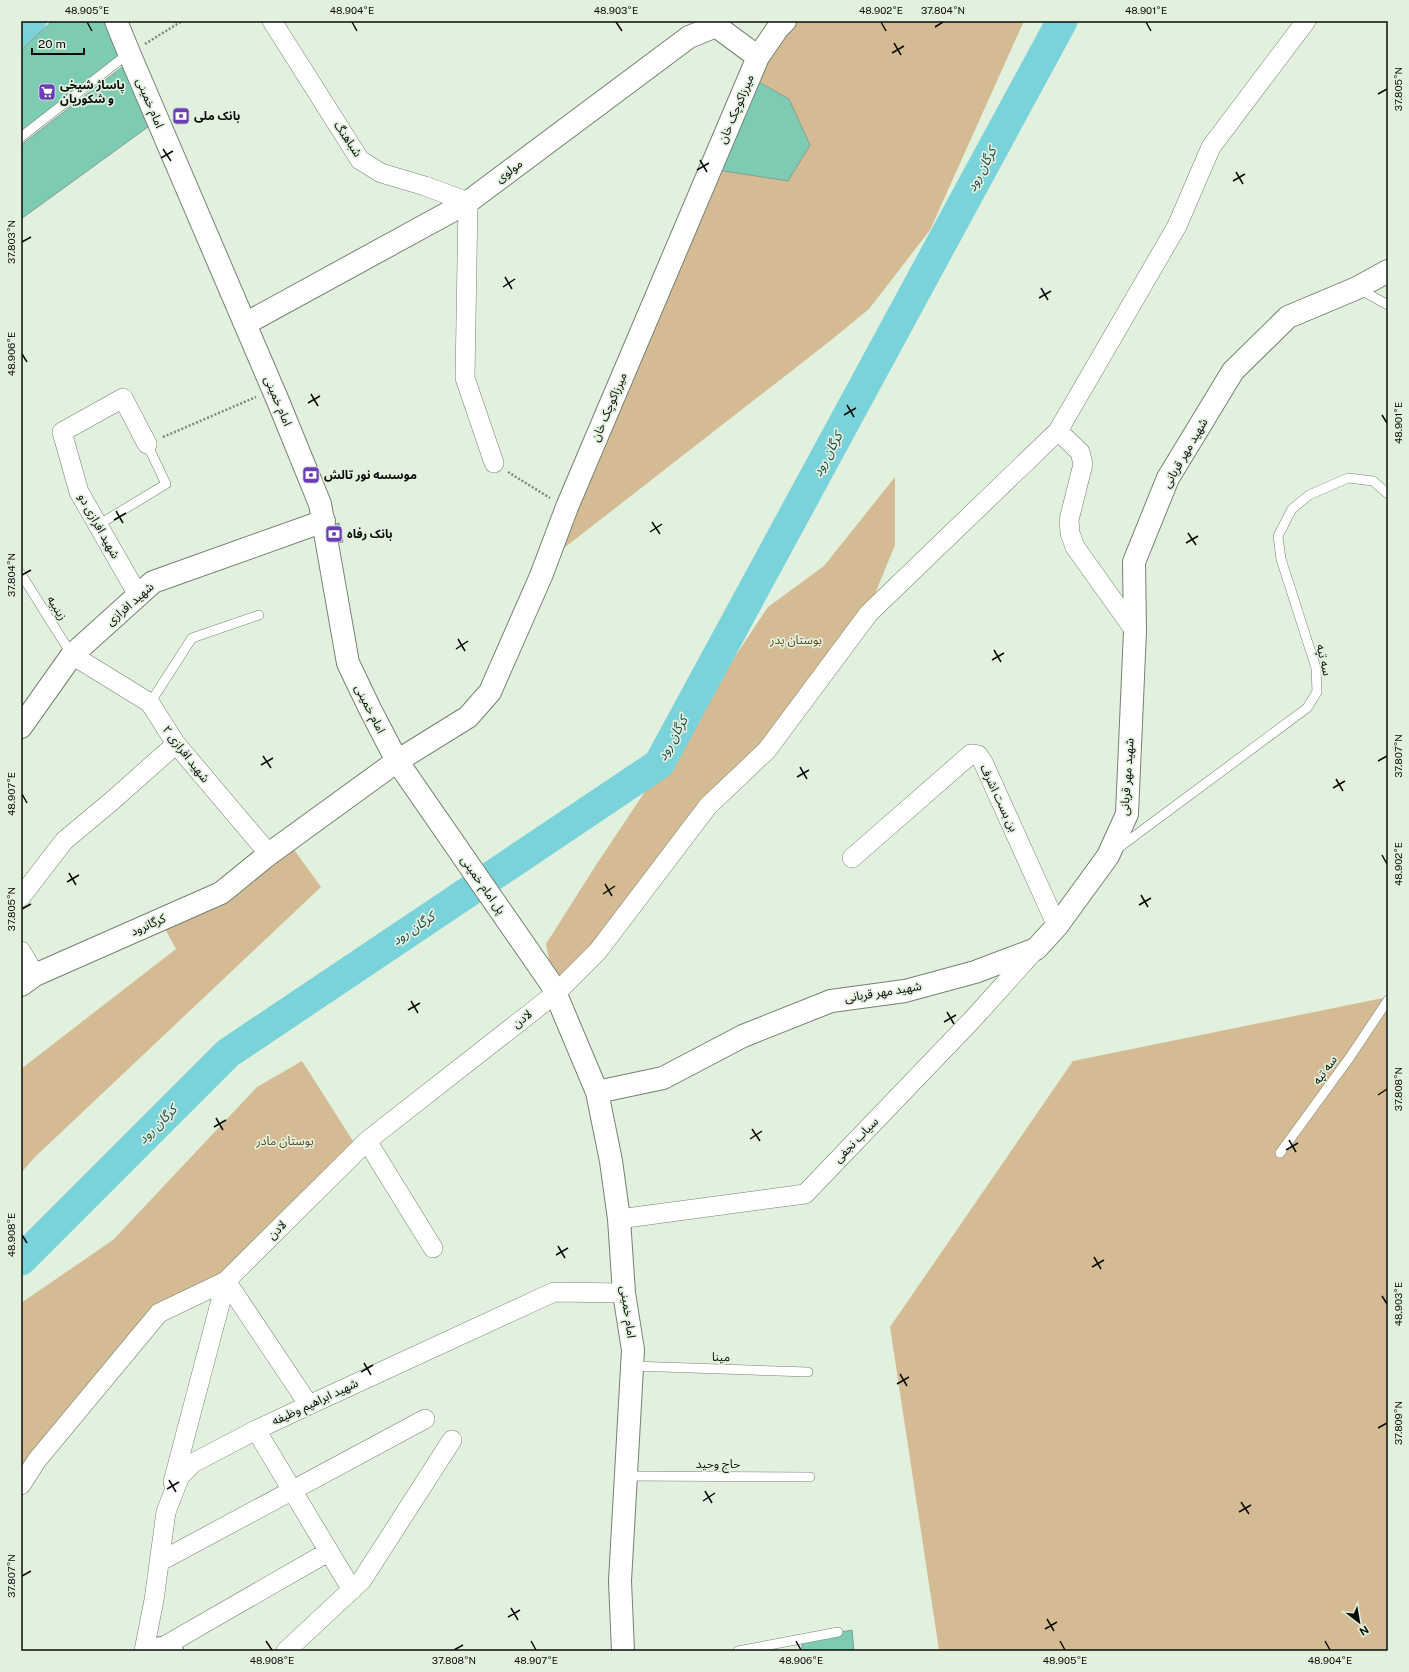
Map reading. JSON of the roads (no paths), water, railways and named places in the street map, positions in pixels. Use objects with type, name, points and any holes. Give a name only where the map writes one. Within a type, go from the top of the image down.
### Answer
[{"type":"street","name":"امام خمینی","points":[[116,21],[273,389],[320,504],[348,663],[397,761],[414,786]]},
{"type":"street","name":"شباهنگ","points":[[272,21],[360,160],[381,173],[425,186],[468,202]]},
{"type":"street","name":"میرزاکوچک خان","points":[[397,761],[468,717],[490,692],[541,576],[566,507],[758,57],[785,21]]},
{"type":"street","name":"لادن","points":[[21,1485],[37,1460],[159,1313],[226,1281],[367,1141],[554,989],[598,951],[708,806],[767,750],[869,613],[1058,431],[1177,226],[1211,148],[1306,21]]},
{"type":"street","name":"مولوی","points":[[245,324],[468,202],[689,37],[719,24],[758,57]]},
{"type":"street","points":[[468,202],[466,378],[494,463]]},
{"type":"street","name":"شهید مهر قربانی","points":[[597,1092],[663,1078],[743,1036],[831,1001],[905,991],[975,972],[1036,949],[1057,926],[1108,856],[1126,814],[1135,631],[1134,562],[1168,478],[1233,371],[1288,317],[1357,288],[1388,271]]},
{"type":"street","name":"شهید افرازی دو","points":[[138,595],[80,492],[62,432],[123,398],[147,444]]},
{"type":"street","points":[[1058,431],[1080,452],[1084,464],[1069,520],[1070,532],[1075,547],[1135,631]]},
{"type":"street","name":"شهید افرازی","points":[[21,727],[72,655],[153,582],[324,521]]},
{"type":"street","name":"شهید افرازی ۲","points":[[72,655],[150,702],[176,744],[269,854]]},
{"type":"street","points":[[21,898],[64,841],[176,744]]},
{"type":"street","name":"بن بست اشرف","points":[[852,858],[971,754],[978,755],[983,762],[1057,926]]},
{"type":"street","name":"کرگانرود","points":[[28,980],[221,893],[269,854],[397,761]]},
{"type":"street","name":"پل امام خمینی","points":[[414,786],[554,989]]},
{"type":"street","name":"سیاب نجفی","points":[[619,1219],[805,1194],[972,1020],[1036,949]]},
{"type":"street","points":[[21,951],[28,980]]},
{"type":"street","name":"امام خمینی","points":[[554,989],[597,1092],[611,1161],[619,1219],[624,1294],[633,1350],[625,1476],[617,1650]]},
{"type":"street","points":[[367,1141],[433,1248]]},
{"type":"street","points":[[226,1281],[309,1405]]},
{"type":"street","points":[[166,1512],[226,1281]]},
{"type":"street","name":"شهید ابراهیم وظیفه","points":[[157,1650],[154,1600],[166,1512],[180,1476],[193,1464],[256,1430],[554,1292],[624,1294]]},
{"type":"street","points":[[159,1562],[425,1419]]},
{"type":"street","points":[[256,1430],[352,1590]]},
{"type":"street","points":[[286,1651],[362,1580],[452,1440]]},
{"type":"street","points":[[157,1650],[328,1552]]},
{"type":"lane","points":[[21,137],[129,54]]},
{"type":"lane","points":[[1357,288],[1388,305]]},
{"type":"lane","points":[[98,525],[166,484],[147,444]]},
{"type":"lane","name":"سه تپه","points":[[1108,856],[1307,708],[1318,692],[1316,668],[1281,559],[1278,536],[1292,509],[1309,495],[1348,478],[1373,481],[1388,494]]},
{"type":"lane","name":"زینبیه","points":[[21,574],[72,655]]},
{"type":"lane","points":[[150,702],[192,638],[259,615]]},
{"type":"lane","name":"سه تپه","points":[[1280,1153],[1350,1057],[1388,1000]]},
{"type":"lane","name":"مینا","points":[[632,1366],[808,1372]]},
{"type":"lane","name":"حاج وحید","points":[[625,1476],[810,1477]]},
{"type":"lane","points":[[738,1651],[838,1632]]},
{"type":"waterway","points":[[21,38],[38,21]]},
{"type":"waterway","name":"کرگان رود","points":[[21,1260],[228,1053],[659,764],[1062,21]]},
{"type":"place","name":"پاساژ شیخی و شکوریان","points":[[47,92]]},
{"type":"place","name":"بانک ملی","points":[[181,116]]},
{"type":"place","name":"موسسه نور تالش","points":[[311,475]]},
{"type":"place","name":"بانک رفاه","points":[[334,534]]},
{"type":"park label","name":"بوستان پدر","points":[[796,640]]},
{"type":"park label","name":"بوستان مادر","points":[[285,1141]]}]
